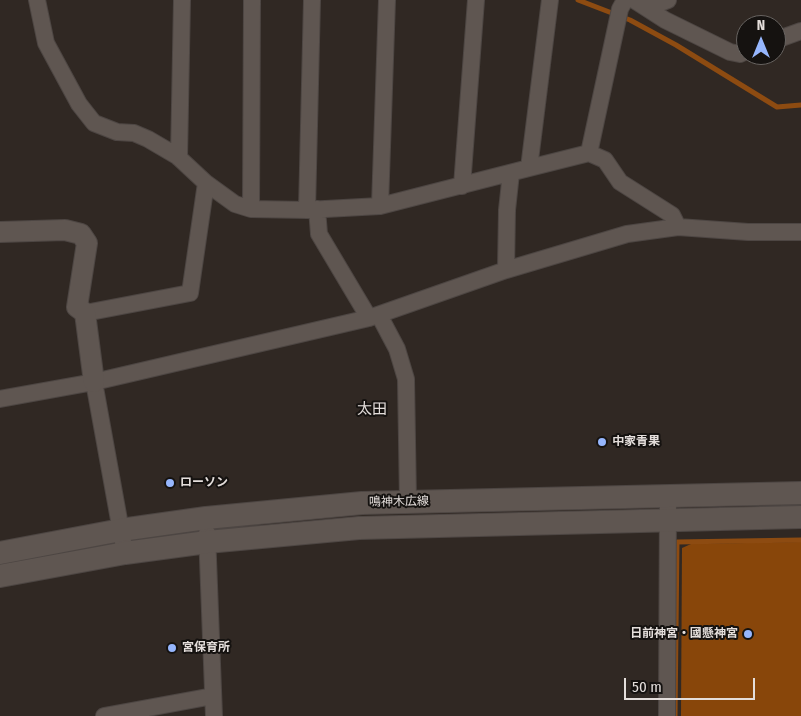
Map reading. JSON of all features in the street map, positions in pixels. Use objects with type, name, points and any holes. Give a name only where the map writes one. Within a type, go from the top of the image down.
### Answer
[{"type":"main road","name":"鳴神木広線","points":[[0,553],[121,530],[206,518],[362,503],[801,494]]},
{"type":"main road","name":"鳴神木広線","points":[[0,576],[125,553],[207,542],[359,528],[801,517]]},
{"type":"street","points":[[37,0],[46,43],[79,104],[94,123],[118,132],[134,133],[179,158],[225,198],[251,209],[312,210],[380,206],[590,153],[605,160],[620,182],[672,215],[678,227]]},
{"type":"street","points":[[179,158],[182,0]]},
{"type":"street","points":[[251,209],[252,0]]},
{"type":"street","points":[[312,0],[312,210],[320,234],[397,349],[406,379],[408,502]]},
{"type":"street","points":[[380,206],[388,0]]},
{"type":"street","points":[[462,186],[476,0]]},
{"type":"street","points":[[529,168],[550,0]]},
{"type":"street","points":[[590,153],[620,10],[625,0]]},
{"type":"street","points":[[640,4],[668,0]]},
{"type":"street","points":[[640,4],[665,20],[736,53]]},
{"type":"street","points":[[786,36],[801,31]]},
{"type":"street","points":[[506,270],[507,210],[511,173]]},
{"type":"street","points":[[85,313],[190,293],[206,183]]},
{"type":"street","points":[[0,399],[94,382],[374,317],[506,270],[627,234],[678,227],[748,232],[801,232]]},
{"type":"street","points":[[0,232],[65,230],[81,234],[87,242],[77,307],[85,313],[94,382],[125,553]]},
{"type":"street","points":[[667,716],[668,496]]},
{"type":"street","points":[[206,518],[214,716]]},
{"type":"street","points":[[104,716],[213,696]]},
{"type":"shaded area","name":"日前神宮・國懸神宮","points":[[801,542],[801,716],[681,716],[682,548],[691,544]]},
{"type":"waterway","points":[[578,0],[630,20],[676,45],[777,107],[801,105]]},
{"type":"waterway","points":[[675,716],[677,542],[801,540]]},
{"type":"place","name":"中家青果","points":[[602,442]]},
{"type":"place","name":"ローソン","points":[[170,483]]},
{"type":"place","name":"日前神宮・國懸神宮","points":[[748,634]]},
{"type":"place","name":"宮保育所","points":[[172,648]]},
{"type":"district","name":"太田","points":[[372,410]]}]
